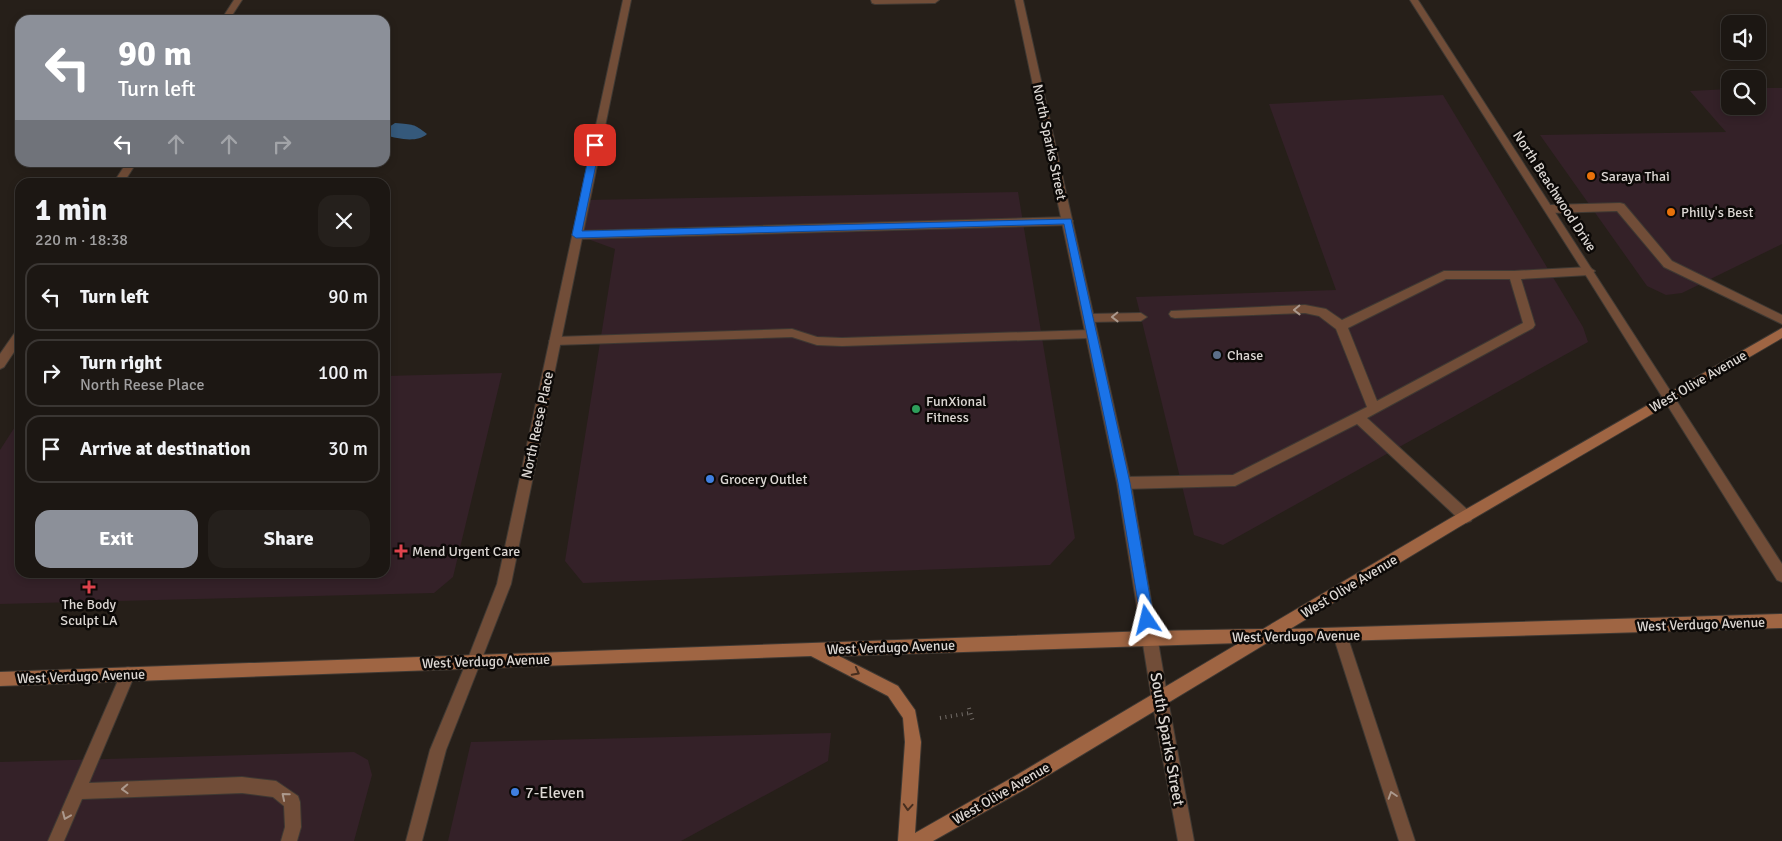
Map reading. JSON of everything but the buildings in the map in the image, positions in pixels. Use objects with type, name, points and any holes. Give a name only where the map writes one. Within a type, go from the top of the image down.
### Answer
[{"type":"main road","name":"West Olive Avenue","points":[[917,841],[1160,700],[1263,637],[1782,332]]},
{"type":"main road","name":"West Verdugo Avenue","points":[[0,679],[1150,638],[1340,635],[1782,621]]},
{"type":"main road","points":[[813,649],[893,691],[910,715],[913,742],[906,841]]},
{"type":"street","points":[[228,15],[238,0]]},
{"type":"street","name":"North Reese Place","points":[[414,841],[438,750],[504,584],[627,0]]},
{"type":"street","points":[[875,1],[935,0]]},
{"type":"street","name":"North Sparks Street","points":[[1019,0],[1124,483],[1150,638]]},
{"type":"street","name":"North Beachwood Drive","points":[[1414,0],[1589,271],[1668,399],[1782,576]]},
{"type":"street","points":[[122,178],[129,167]]},
{"type":"street","points":[[1548,209],[1620,207],[1668,264],[1782,320]]},
{"type":"street","points":[[576,235],[1068,221]]},
{"type":"street","points":[[1341,326],[1444,275],[1514,275],[1589,271]]},
{"type":"street","points":[[1124,483],[1235,480],[1374,409],[1529,325],[1514,275]]},
{"type":"street","points":[[1175,314],[1305,309],[1322,312],[1341,326],[1374,409]]},
{"type":"street","points":[[1089,318],[1141,317]]},
{"type":"street","points":[[555,341],[792,333],[817,341],[842,342],[1092,334]]},
{"type":"street","points":[[0,364],[15,342]]},
{"type":"street","points":[[1358,417],[1466,517]]},
{"type":"street","points":[[1340,635],[1407,841]]},
{"type":"street","name":"South Sparks Street","points":[[1150,638],[1186,841]]},
{"type":"street","points":[[56,841],[128,674]]},
{"type":"street","points":[[77,791],[242,785],[276,789],[292,802],[293,828],[289,841]]},
{"type":"path","points":[[968,708],[973,722]]},
{"type":"path","points":[[940,718],[970,713]]},
{"type":"shaded area","points":[[1766,88],[1782,88],[1782,244],[1682,293],[1666,295],[1647,286],[1540,135],[1726,132],[1690,91],[1721,89],[1721,115],[1766,115]]},
{"type":"shaded area","points":[[1443,95],[1583,327],[1588,342],[1223,545],[1194,535],[1136,297],[1336,290],[1269,104]]},
{"type":"shaded area","points":[[1018,192],[1075,538],[1050,565],[583,583],[565,561],[615,249],[577,235],[584,200]]},
{"type":"shaded area","points":[[502,373],[453,577],[434,593],[0,604],[0,450],[15,427],[15,578],[390,578],[390,376]]},
{"type":"shaded area","points":[[831,733],[828,761],[681,841],[448,841],[471,742]]},
{"type":"shaded area","points":[[354,752],[368,760],[372,775],[354,841],[0,841],[0,762]]},
{"type":"water","points":[[395,123],[413,125],[427,134],[418,139],[402,139],[390,136],[390,126]]},
{"type":"place","name":"Saraya Thai","points":[[1591,176]]},
{"type":"place","name":"Philly's Best","points":[[1671,212]]},
{"type":"place","name":"Chase","points":[[1217,355]]},
{"type":"place","name":"FunXional Fitness","points":[[916,409]]},
{"type":"place","name":"Grocery Outlet","points":[[710,479]]},
{"type":"place","name":"Mend Urgent Care","points":[[401,551]]},
{"type":"place","name":"The Body Sculpt LA","points":[[89,587]]},
{"type":"place","name":"7-Eleven","points":[[515,792]]},
{"type":"route","points":[[595,145],[576,235],[1068,221],[1124,483],[1147,620]]}]
